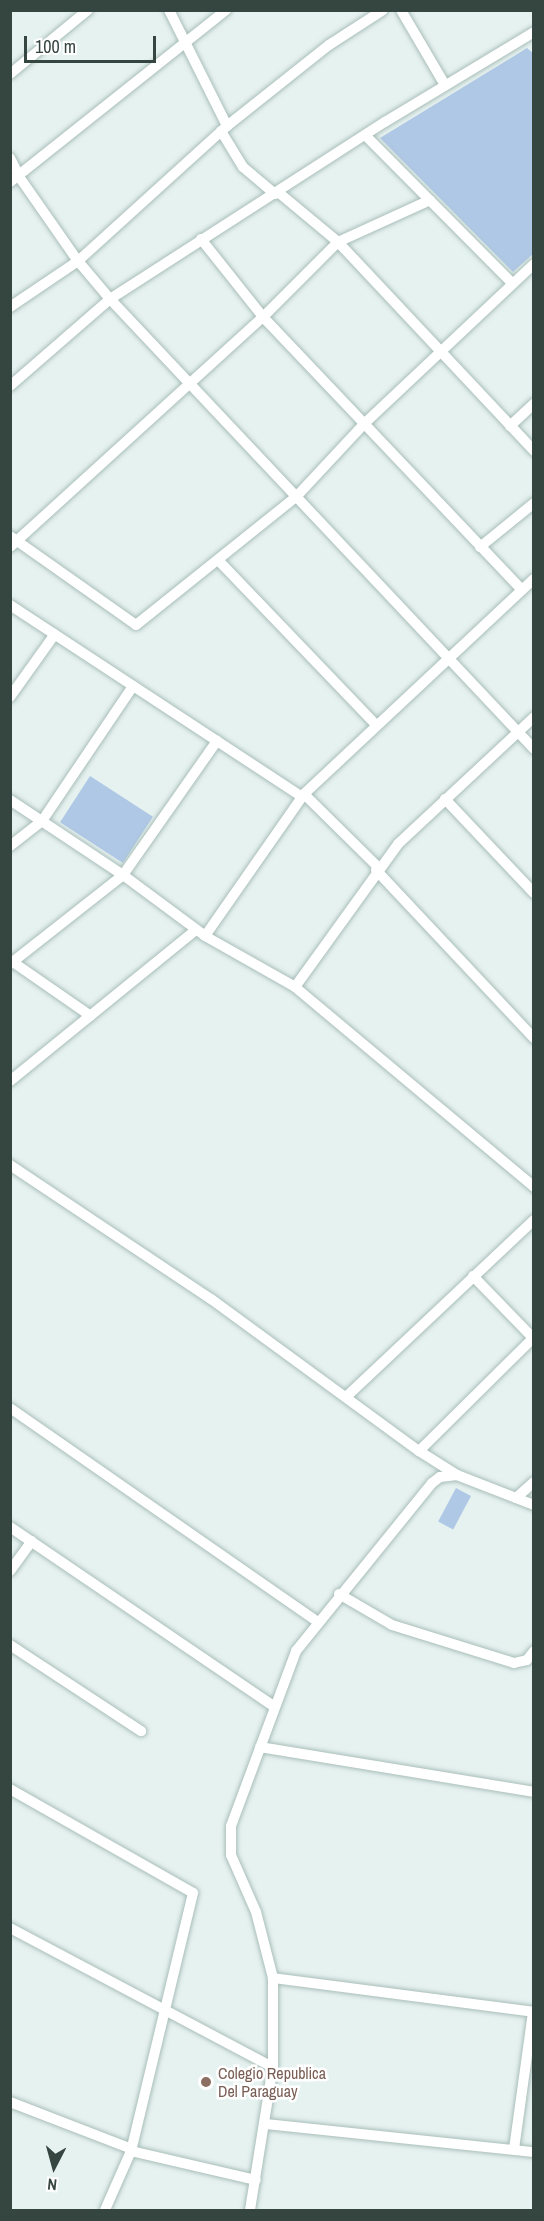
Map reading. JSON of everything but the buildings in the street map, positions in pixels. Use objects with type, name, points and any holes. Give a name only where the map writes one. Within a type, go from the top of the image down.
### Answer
[{"type":"street","points":[[10,74],[88,10]]},
{"type":"street","points":[[169,10],[182,43],[243,167],[338,242],[534,451]]},
{"type":"street","points":[[15,179],[226,10]]},
{"type":"street","points":[[10,307],[78,261],[224,129],[329,45],[383,10]]},
{"type":"street","points":[[401,10],[445,85]]},
{"type":"street","points":[[10,386],[110,300],[365,135],[445,85],[532,36]]},
{"type":"street","points":[[365,135],[512,283]]},
{"type":"street","points":[[10,158],[15,179],[110,300],[189,386],[449,656],[534,749]]},
{"type":"street","points":[[430,200],[338,242],[263,317],[189,386],[13,542],[136,624],[296,497],[364,424],[534,264]]},
{"type":"street","points":[[201,239],[263,317],[522,590]]},
{"type":"street","points":[[510,426],[534,404]]},
{"type":"street","points":[[480,547],[534,503]]},
{"type":"street","points":[[218,560],[375,724]]},
{"type":"street","points":[[10,1081],[200,933],[303,795],[375,724],[534,579]]},
{"type":"street","points":[[10,604],[303,795],[377,869],[534,1038]]},
{"type":"street","points":[[10,697],[55,634]]},
{"type":"street","points":[[10,846],[42,821],[133,686]]},
{"type":"street","points":[[294,987],[377,869],[446,799],[534,717]]},
{"type":"street","points":[[91,1016],[12,962],[123,875],[218,741]]},
{"type":"street","points":[[446,799],[534,893]]},
{"type":"street","points":[[10,800],[123,875],[200,933],[294,987],[534,1187]]},
{"type":"street","points":[[10,1165],[211,1299],[419,1451],[457,1475],[534,1505]]},
{"type":"street","points":[[346,1397],[534,1220]]},
{"type":"street","points":[[419,1451],[533,1339],[473,1276]]},
{"type":"street","points":[[10,1408],[318,1622]]},
{"type":"street","points":[[250,2211],[266,2124],[273,2067],[273,1978],[256,1912],[229,1847],[231,1827],[273,1706],[296,1651],[339,1594],[432,1483],[440,1477],[457,1475]]},
{"type":"street","points":[[516,1498],[534,1482]]},
{"type":"street","points":[[10,1527],[273,1706]]},
{"type":"street","points":[[10,1571],[32,1541]]},
{"type":"street","points":[[339,1594],[392,1625],[514,1663],[527,1660],[534,1651]]},
{"type":"street","points":[[10,1645],[141,1731]]},
{"type":"street","points":[[260,1747],[534,1792]]},
{"type":"street","points":[[10,1789],[193,1893],[132,2150],[105,2211]]},
{"type":"street","points":[[10,1928],[273,2067]]},
{"type":"street","points":[[273,1978],[533,2012],[514,2149]]},
{"type":"street","points":[[10,2102],[132,2150],[256,2180]]},
{"type":"street","points":[[266,2124],[534,2152]]},
{"type":"shaded area","points":[[527,48],[534,54],[533,254],[513,272],[380,138]]},
{"type":"shaded area","points":[[90,776],[153,817],[123,863],[60,822]]},
{"type":"shaded area","points":[[456,1488],[471,1496],[453,1530],[438,1522]]},
{"type":"place","name":"Colegio Republica Del Paraguay","points":[[206,2082]]}]
